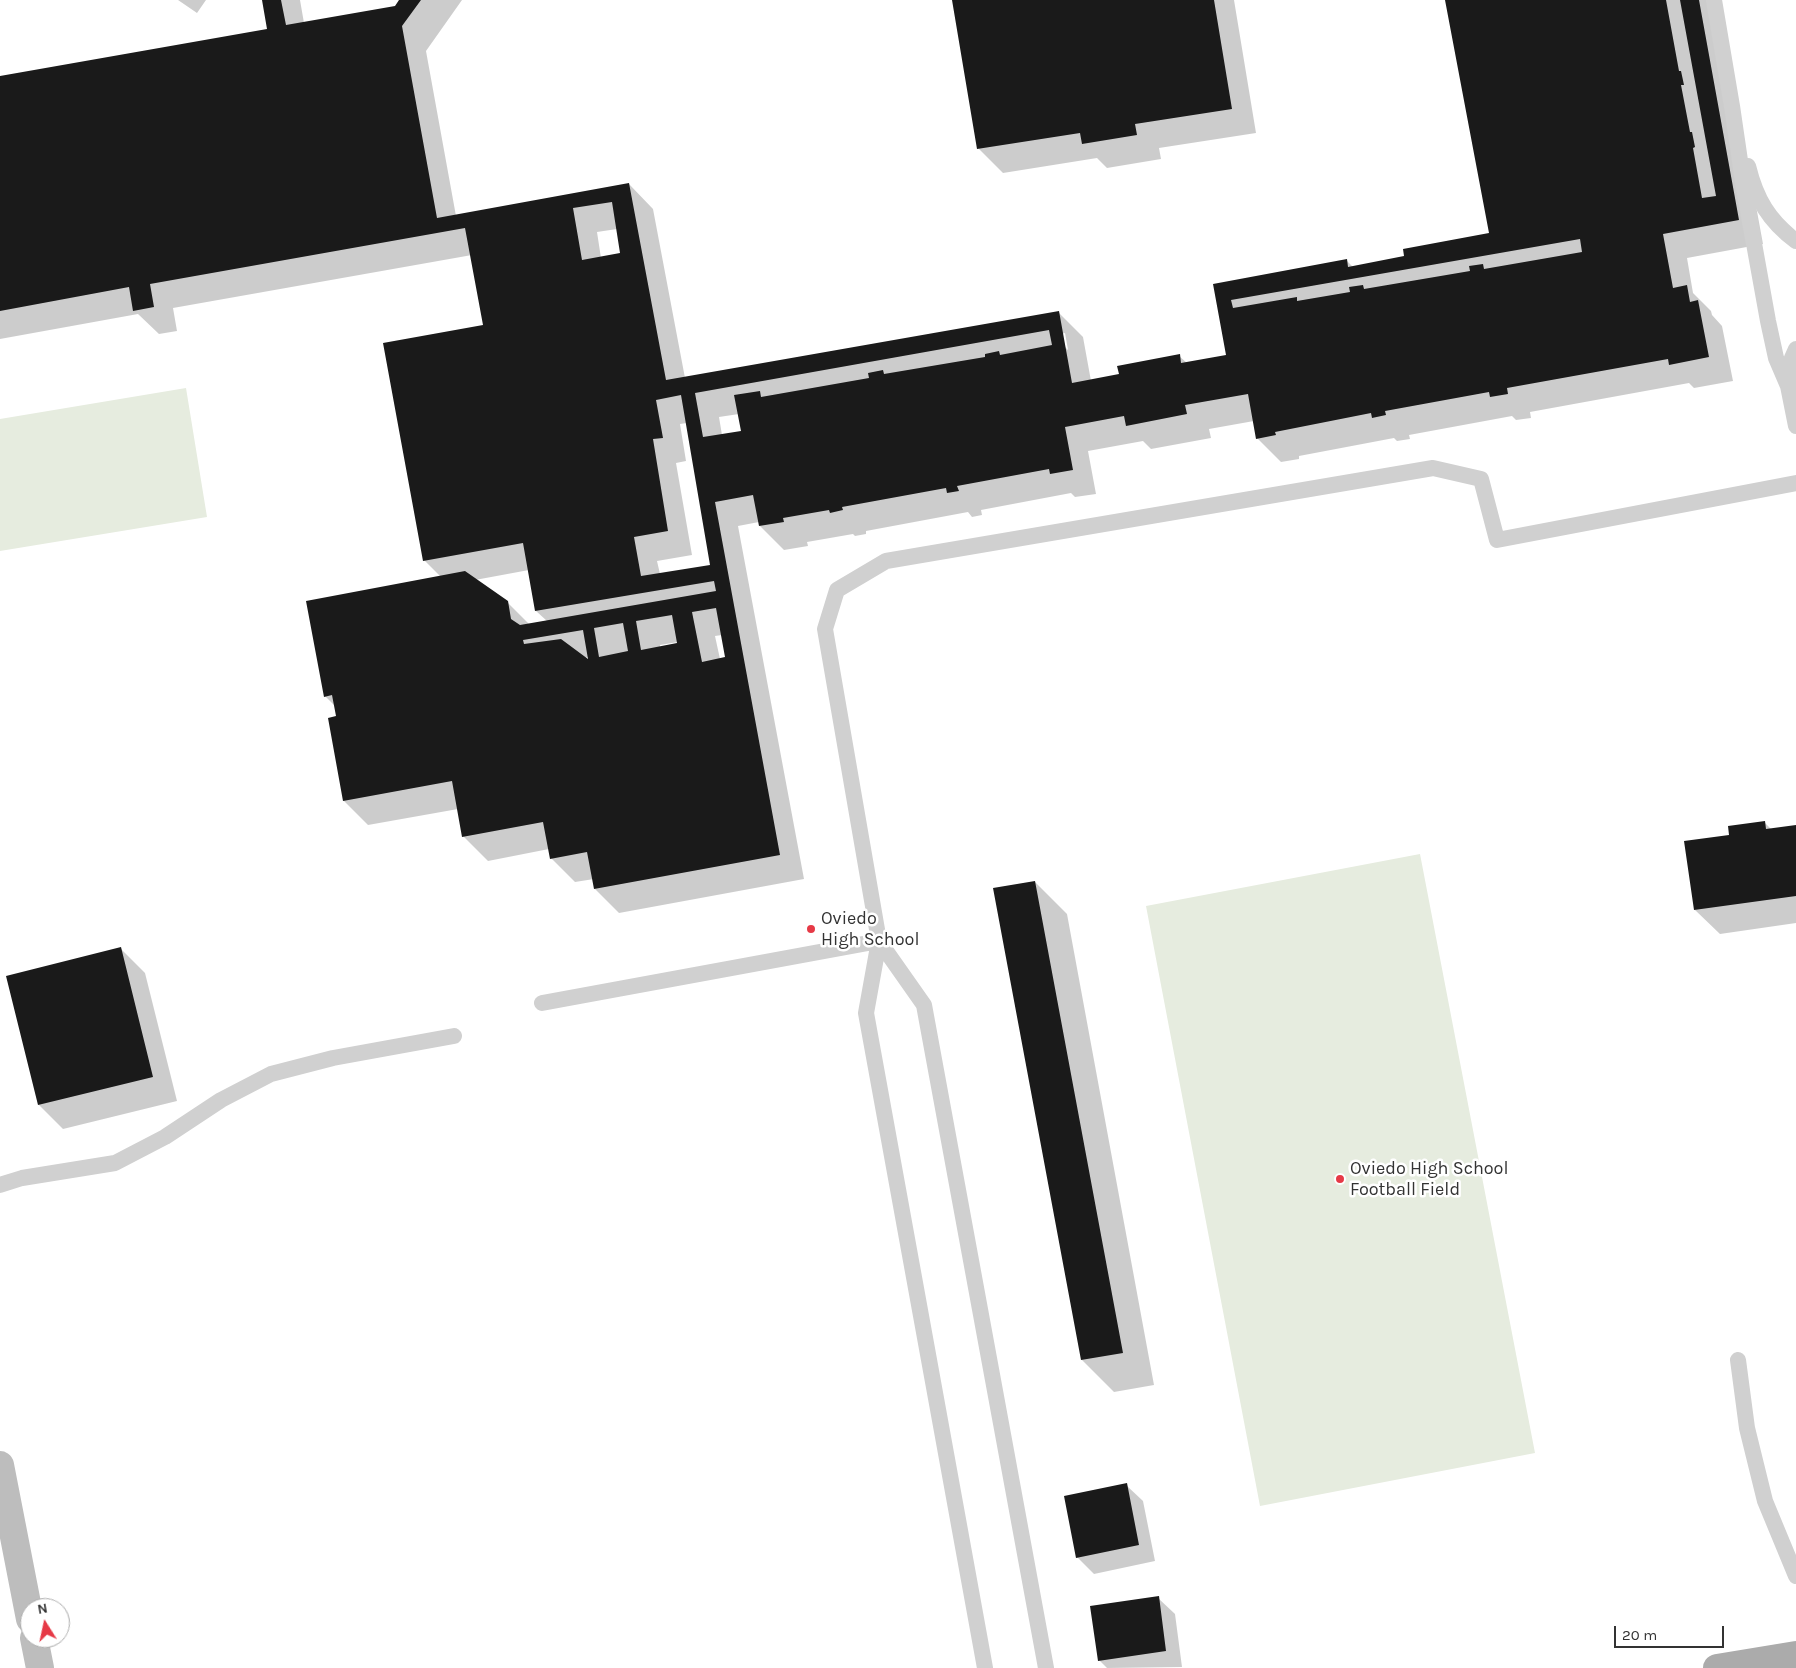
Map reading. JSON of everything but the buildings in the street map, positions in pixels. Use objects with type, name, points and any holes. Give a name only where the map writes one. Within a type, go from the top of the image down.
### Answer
[{"type":"main road","points":[[1717,1668],[1796,1655]]},
{"type":"street","points":[[0,1465],[26,1598]]},
{"type":"street","points":[[36,1648],[40,1668]]},
{"type":"lane","points":[[1714,0],[1744,188],[1768,321],[1776,358],[1788,386],[1796,426]]},
{"type":"lane","points":[[1732,106],[1749,171],[1762,206],[1783,231],[1796,241]]},
{"type":"lane","points":[[1788,386],[1792,358],[1796,349]]},
{"type":"lane","points":[[985,1668],[866,1013],[878,941],[825,629],[837,590],[886,561],[1433,468],[1481,479],[1498,540],[1796,483]]},
{"type":"lane","points":[[542,1003],[878,941]]},
{"type":"lane","points":[[878,941],[924,1005],[1046,1668]]},
{"type":"lane","points":[[0,1184],[22,1178],[115,1164],[165,1137],[221,1100],[271,1074],[333,1058],[454,1036]]},
{"type":"lane","points":[[1738,1360],[1747,1428],[1765,1501],[1796,1576]]},
{"type":"shaded area","points":[[186,388],[207,517],[0,551],[0,419]]},
{"type":"shaded area","name":"Oviedo High School Football Field","points":[[1420,854],[1535,1453],[1260,1506],[1146,906]]},
{"type":"place","name":"Oviedo High School","points":[[811,929]]},
{"type":"place","name":"Oviedo High School Football Field","points":[[1340,1179]]}]
